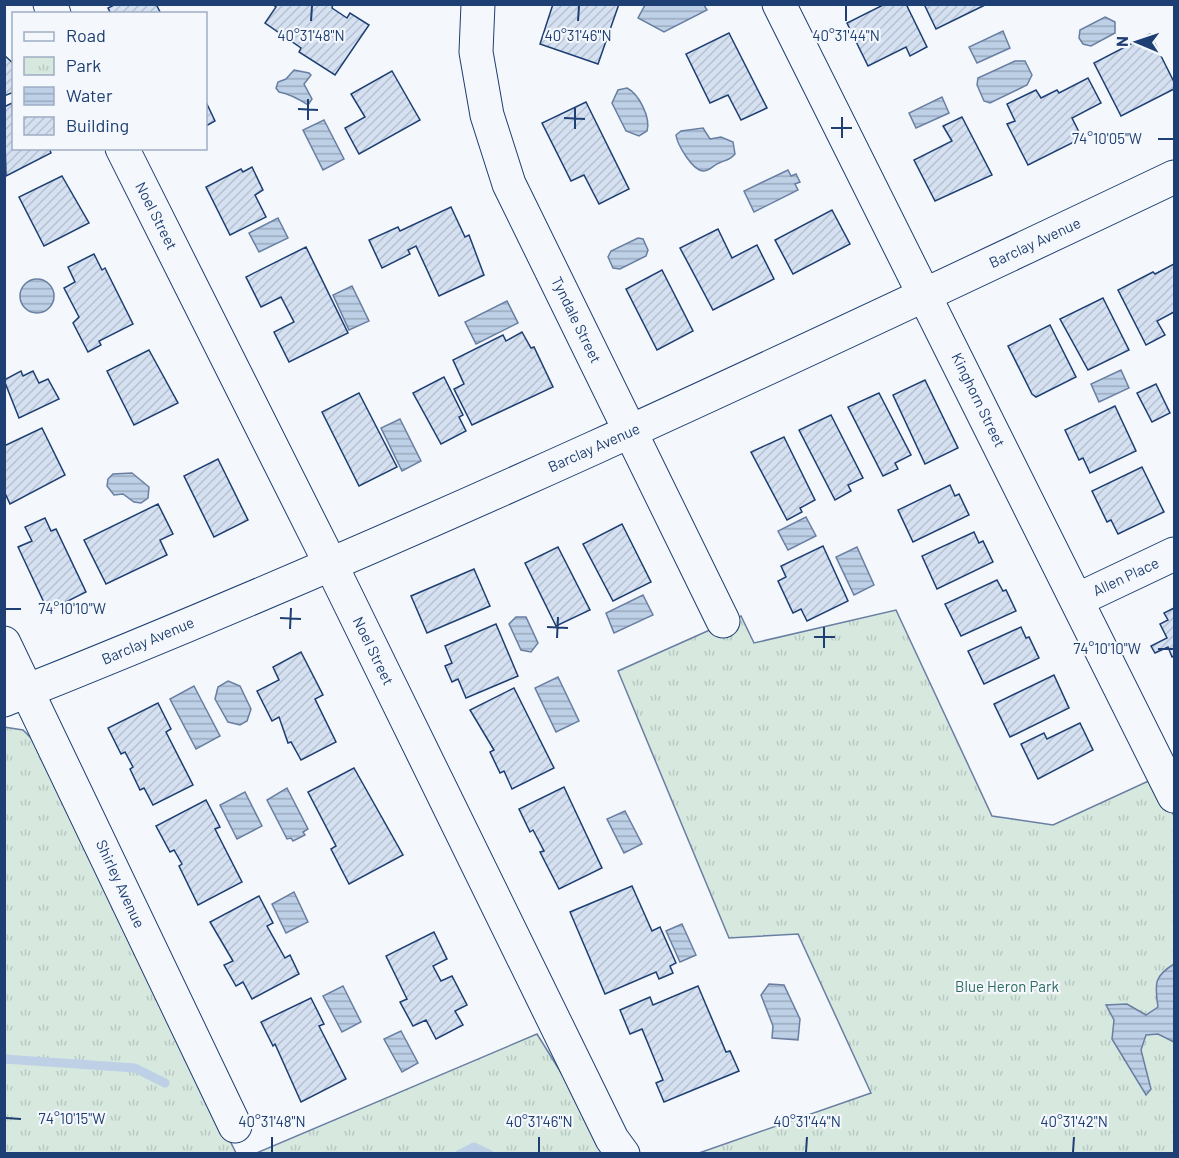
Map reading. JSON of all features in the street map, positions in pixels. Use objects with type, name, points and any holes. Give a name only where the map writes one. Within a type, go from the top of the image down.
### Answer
[{"type":"street","name":"Tyndale Street","points":[[478,4],[476,52],[487,115],[509,184],[723,621]]},
{"type":"street","name":"Kinghorn Street","points":[[779,4],[1174,796]]},
{"type":"street","name":"Noel Street","points":[[123,150],[331,565],[612,1139],[623,1154]]},
{"type":"street","name":"Barclay Avenue","points":[[16,695],[331,565],[632,432],[1174,177]]},
{"type":"street","name":"Allen Place","points":[[1077,600],[1174,554]]},
{"type":"street","name":"Shirley Avenue","points":[[4,643],[16,695],[235,1126]]},
{"type":"green space","name":"Blue Heron Park","points":[[896,610],[992,816],[1053,825],[1155,778],[1174,816],[1174,1153],[699,1153],[871,1093],[798,934],[729,938],[618,671],[741,616],[754,643]]},
{"type":"green space","points":[[4,727],[23,730],[32,739],[236,1153],[5,1153]]},
{"type":"green space","points":[[537,1034],[611,1153],[254,1154]]},
{"type":"water","points":[[645,5],[704,5],[707,10],[664,32],[638,18]]},
{"type":"water","points":[[1105,17],[1115,22],[1115,33],[1091,46],[1083,44],[1079,38],[1080,30]]},
{"type":"water","points":[[1003,31],[1010,48],[977,63],[969,47]]},
{"type":"water","points":[[1015,61],[1025,61],[1032,75],[1027,85],[990,103],[984,101],[977,85],[978,78]]},
{"type":"water","points":[[294,70],[311,75],[304,84],[312,99],[308,105],[279,92],[276,88],[278,82],[286,79]]},
{"type":"water","points":[[627,88],[636,95],[646,113],[647,131],[639,136],[626,131],[612,103],[618,90]]},
{"type":"water","points":[[942,97],[949,113],[916,128],[909,113]]},
{"type":"water","points":[[324,120],[344,159],[323,170],[303,130]]},
{"type":"water","points":[[703,128],[710,139],[721,137],[733,142],[735,154],[730,159],[703,171],[690,162],[676,135],[681,131]]},
{"type":"water","points":[[788,170],[791,176],[796,174],[800,182],[795,184],[798,190],[754,212],[744,191]]},
{"type":"water","points":[[278,218],[288,238],[259,252],[249,233]]},
{"type":"water","points":[[638,238],[643,239],[648,250],[646,256],[620,269],[613,268],[608,257],[611,251]]},
{"type":"water","points":[[37,279],[49,284],[54,296],[49,308],[37,313],[25,308],[20,296],[25,284]]},
{"type":"water","points":[[352,286],[369,321],[349,330],[333,295]]},
{"type":"water","points":[[507,301],[518,323],[476,344],[465,322]]},
{"type":"water","points":[[1121,370],[1129,388],[1099,402],[1091,384]]},
{"type":"water","points":[[400,419],[421,461],[402,471],[381,428]]},
{"type":"water","points":[[132,473],[149,487],[148,498],[141,503],[134,502],[123,494],[114,495],[107,486],[108,479],[113,474]]},
{"type":"water","points":[[806,517],[816,536],[788,550],[778,531]]},
{"type":"water","points":[[857,547],[874,585],[854,595],[836,557]]},
{"type":"water","points":[[643,595],[653,615],[614,633],[606,613]]},
{"type":"water","points":[[516,617],[526,617],[538,643],[531,652],[521,650],[509,624]]},
{"type":"water","points":[[558,677],[579,721],[556,732],[535,688]]},
{"type":"water","points":[[228,681],[240,686],[251,709],[247,721],[240,725],[228,722],[215,699],[218,687]]},
{"type":"water","points":[[194,686],[220,736],[196,749],[170,699]]},
{"type":"water","points":[[287,788],[308,829],[303,832],[305,835],[293,841],[291,838],[287,839],[267,800]]},
{"type":"water","points":[[245,792],[262,826],[237,839],[220,805]]},
{"type":"water","points":[[625,811],[642,844],[624,853],[607,819]]},
{"type":"water","points":[[294,892],[308,922],[286,933],[272,904]]},
{"type":"water","points":[[682,924],[696,955],[680,962],[666,931]]},
{"type":"water","points":[[1174,964],[1174,1042],[1158,1034],[1146,1035],[1141,1050],[1151,1089],[1146,1095],[1112,1039],[1114,1020],[1106,1005],[1127,1004],[1146,1015],[1158,1007],[1156,987],[1159,977]]},
{"type":"water","points":[[769,984],[784,985],[800,1019],[798,1040],[772,1038],[773,1026],[761,995]]},
{"type":"water","points":[[343,986],[361,1022],[342,1032],[323,996]]},
{"type":"water","points":[[401,1031],[418,1063],[402,1072],[384,1039]]},
{"type":"building","points":[[116,4],[156,4],[160,12],[110,12],[108,8]]},
{"type":"building","points":[[272,4],[333,4],[332,8],[347,18],[350,13],[369,25],[335,75],[299,52],[301,48],[265,23],[276,7]]},
{"type":"building","points":[[553,4],[619,4],[598,64],[540,44]]},
{"type":"building","points":[[885,4],[906,4],[927,47],[910,56],[906,47],[868,66],[847,23]]},
{"type":"building","points":[[924,4],[987,4],[936,29]]},
{"type":"building","points":[[729,33],[767,108],[741,120],[728,95],[710,103],[686,54]]},
{"type":"building","points":[[1150,34],[1174,82],[1174,89],[1121,116],[1094,63]]},
{"type":"building","points":[[4,55],[12,62],[12,93],[4,96]]},
{"type":"building","points":[[392,71],[420,120],[359,154],[345,128],[365,117],[351,94]]},
{"type":"building","points":[[1088,78],[1101,103],[1072,118],[1082,138],[1028,165],[1007,124],[1015,121],[1007,104],[1036,90],[1041,98],[1057,90],[1059,93]]},
{"type":"building","points":[[586,102],[629,189],[599,204],[584,175],[571,181],[542,123]]},
{"type":"building","points":[[12,103],[12,150],[50,150],[51,153],[6,176],[4,107]]},
{"type":"building","points":[[207,104],[215,121],[207,125]]},
{"type":"building","points":[[962,117],[992,175],[935,201],[914,160],[952,141],[943,126]]},
{"type":"building","points":[[252,167],[263,190],[255,195],[266,217],[230,235],[206,187],[241,169],[243,172]]},
{"type":"building","points":[[62,176],[89,223],[44,246],[19,197]]},
{"type":"building","points":[[451,207],[465,237],[469,235],[484,275],[439,296],[416,246],[408,250],[410,254],[382,268],[369,240],[398,227],[400,231]]},
{"type":"building","points":[[832,210],[850,244],[793,274],[775,240]]},
{"type":"building","points":[[718,229],[732,258],[757,245],[774,279],[713,310],[680,248]]},
{"type":"building","points":[[306,247],[348,333],[289,362],[274,332],[294,322],[281,297],[261,307],[246,277]]},
{"type":"building","points":[[94,254],[102,270],[105,268],[133,324],[99,341],[101,345],[88,352],[73,323],[79,317],[64,288],[75,282],[68,267]]},
{"type":"building","points":[[1174,264],[1174,312],[1157,321],[1165,335],[1146,345],[1118,290]]},
{"type":"building","points":[[662,270],[693,331],[657,350],[626,289]]},
{"type":"building","points":[[1103,298],[1129,350],[1088,370],[1060,319]]},
{"type":"building","points":[[1050,325],[1076,377],[1036,397],[1032,394],[1008,346]]},
{"type":"building","points":[[522,332],[531,348],[534,347],[553,387],[472,425],[454,389],[464,384],[453,360],[503,335],[506,341]]},
{"type":"building","points":[[149,350],[178,403],[134,425],[107,371]]},
{"type":"building","points":[[21,371],[23,376],[33,371],[39,383],[48,379],[59,399],[19,418],[4,380]]},
{"type":"building","points":[[444,377],[463,415],[459,417],[466,431],[441,444],[413,393]]},
{"type":"building","points":[[925,380],[958,448],[925,464],[893,395]]},
{"type":"building","points":[[1156,384],[1170,413],[1152,422],[1137,393]]},
{"type":"building","points":[[359,393],[397,467],[359,486],[322,412]]},
{"type":"building","points":[[879,393],[911,455],[895,463],[898,469],[883,476],[848,407]]},
{"type":"building","points":[[1115,406],[1136,451],[1090,473],[1083,458],[1079,460],[1065,430]]},
{"type":"building","points":[[831,415],[863,478],[848,485],[851,491],[835,500],[799,430]]},
{"type":"building","points":[[42,428],[65,475],[10,504],[4,491],[4,446]]},
{"type":"building","points":[[784,437],[815,500],[800,508],[802,512],[787,520],[751,452]]},
{"type":"building","points":[[218,459],[248,520],[214,537],[184,476]]},
{"type":"building","points":[[1142,467],[1164,512],[1118,534],[1111,520],[1107,522],[1092,491]]},
{"type":"building","points":[[950,485],[955,496],[959,494],[969,515],[913,542],[898,510]]},
{"type":"building","points":[[158,504],[173,534],[160,540],[167,555],[106,584],[84,540]]},
{"type":"building","points":[[45,518],[51,531],[56,529],[86,592],[48,611],[18,547],[32,541],[25,527]]},
{"type":"building","points":[[622,524],[651,582],[613,601],[583,544]]},
{"type":"building","points":[[974,532],[979,543],[983,541],[993,562],[937,589],[922,556]]},
{"type":"building","points":[[823,546],[848,601],[807,621],[801,609],[793,613],[778,581],[786,577],[781,566]]},
{"type":"building","points":[[558,547],[590,610],[556,626],[525,563]]},
{"type":"building","points":[[474,569],[490,606],[427,633],[411,596]]},
{"type":"building","points":[[997,580],[1003,591],[1006,590],[1016,611],[961,636],[945,604]]},
{"type":"building","points":[[1174,608],[1174,656],[1172,657],[1168,647],[1155,653],[1151,646],[1167,638],[1160,624],[1168,620],[1164,613]]},
{"type":"building","points":[[496,624],[518,676],[466,698],[458,679],[452,682],[445,666],[452,663],[445,646]]},
{"type":"building","points":[[1021,627],[1026,638],[1029,637],[1039,658],[984,684],[968,651]]},
{"type":"building","points":[[301,652],[323,695],[315,699],[336,742],[301,760],[291,742],[288,743],[279,717],[272,721],[257,691],[279,680],[273,667]]},
{"type":"building","points":[[1054,675],[1069,708],[1010,737],[994,704]]},
{"type":"building","points":[[514,688],[554,768],[512,789],[504,771],[500,773],[490,752],[494,750],[470,710]]},
{"type":"building","points":[[158,703],[171,729],[166,732],[193,785],[153,805],[144,788],[140,790],[130,769],[133,767],[125,752],[121,754],[108,728]]},
{"type":"building","points":[[1080,723],[1093,750],[1038,779],[1021,744],[1044,733],[1047,739]]},
{"type":"building","points":[[354,768],[403,855],[349,884],[331,849],[336,846],[308,792]]},
{"type":"building","points":[[564,787],[602,868],[559,889],[540,852],[544,851],[533,830],[530,832],[519,809]]},
{"type":"building","points":[[206,800],[220,827],[215,829],[242,882],[198,905],[179,866],[182,864],[174,850],[170,852],[156,826]]},
{"type":"building","points":[[632,886],[652,931],[660,927],[676,963],[670,966],[673,973],[659,979],[656,972],[605,994],[570,912]]},
{"type":"building","points":[[259,896],[273,923],[267,926],[285,958],[290,955],[299,974],[252,999],[243,982],[236,986],[224,965],[233,961],[210,922]]},
{"type":"building","points":[[434,932],[447,959],[433,966],[441,981],[452,976],[467,1005],[455,1011],[463,1025],[436,1039],[426,1020],[413,1026],[400,1002],[407,999],[386,956]]},
{"type":"building","points":[[698,986],[726,1052],[730,1051],[739,1071],[664,1102],[656,1083],[663,1080],[642,1029],[630,1034],[620,1010],[650,997],[653,1005]]},
{"type":"building","points":[[311,998],[324,1024],[319,1026],[346,1079],[301,1102],[275,1044],[273,1046],[261,1022]]},
{"type":"waterway","points":[[4,1059],[135,1068],[165,1083]]},
{"type":"waterway","points":[[460,1154],[474,1147],[489,1154]]}]
